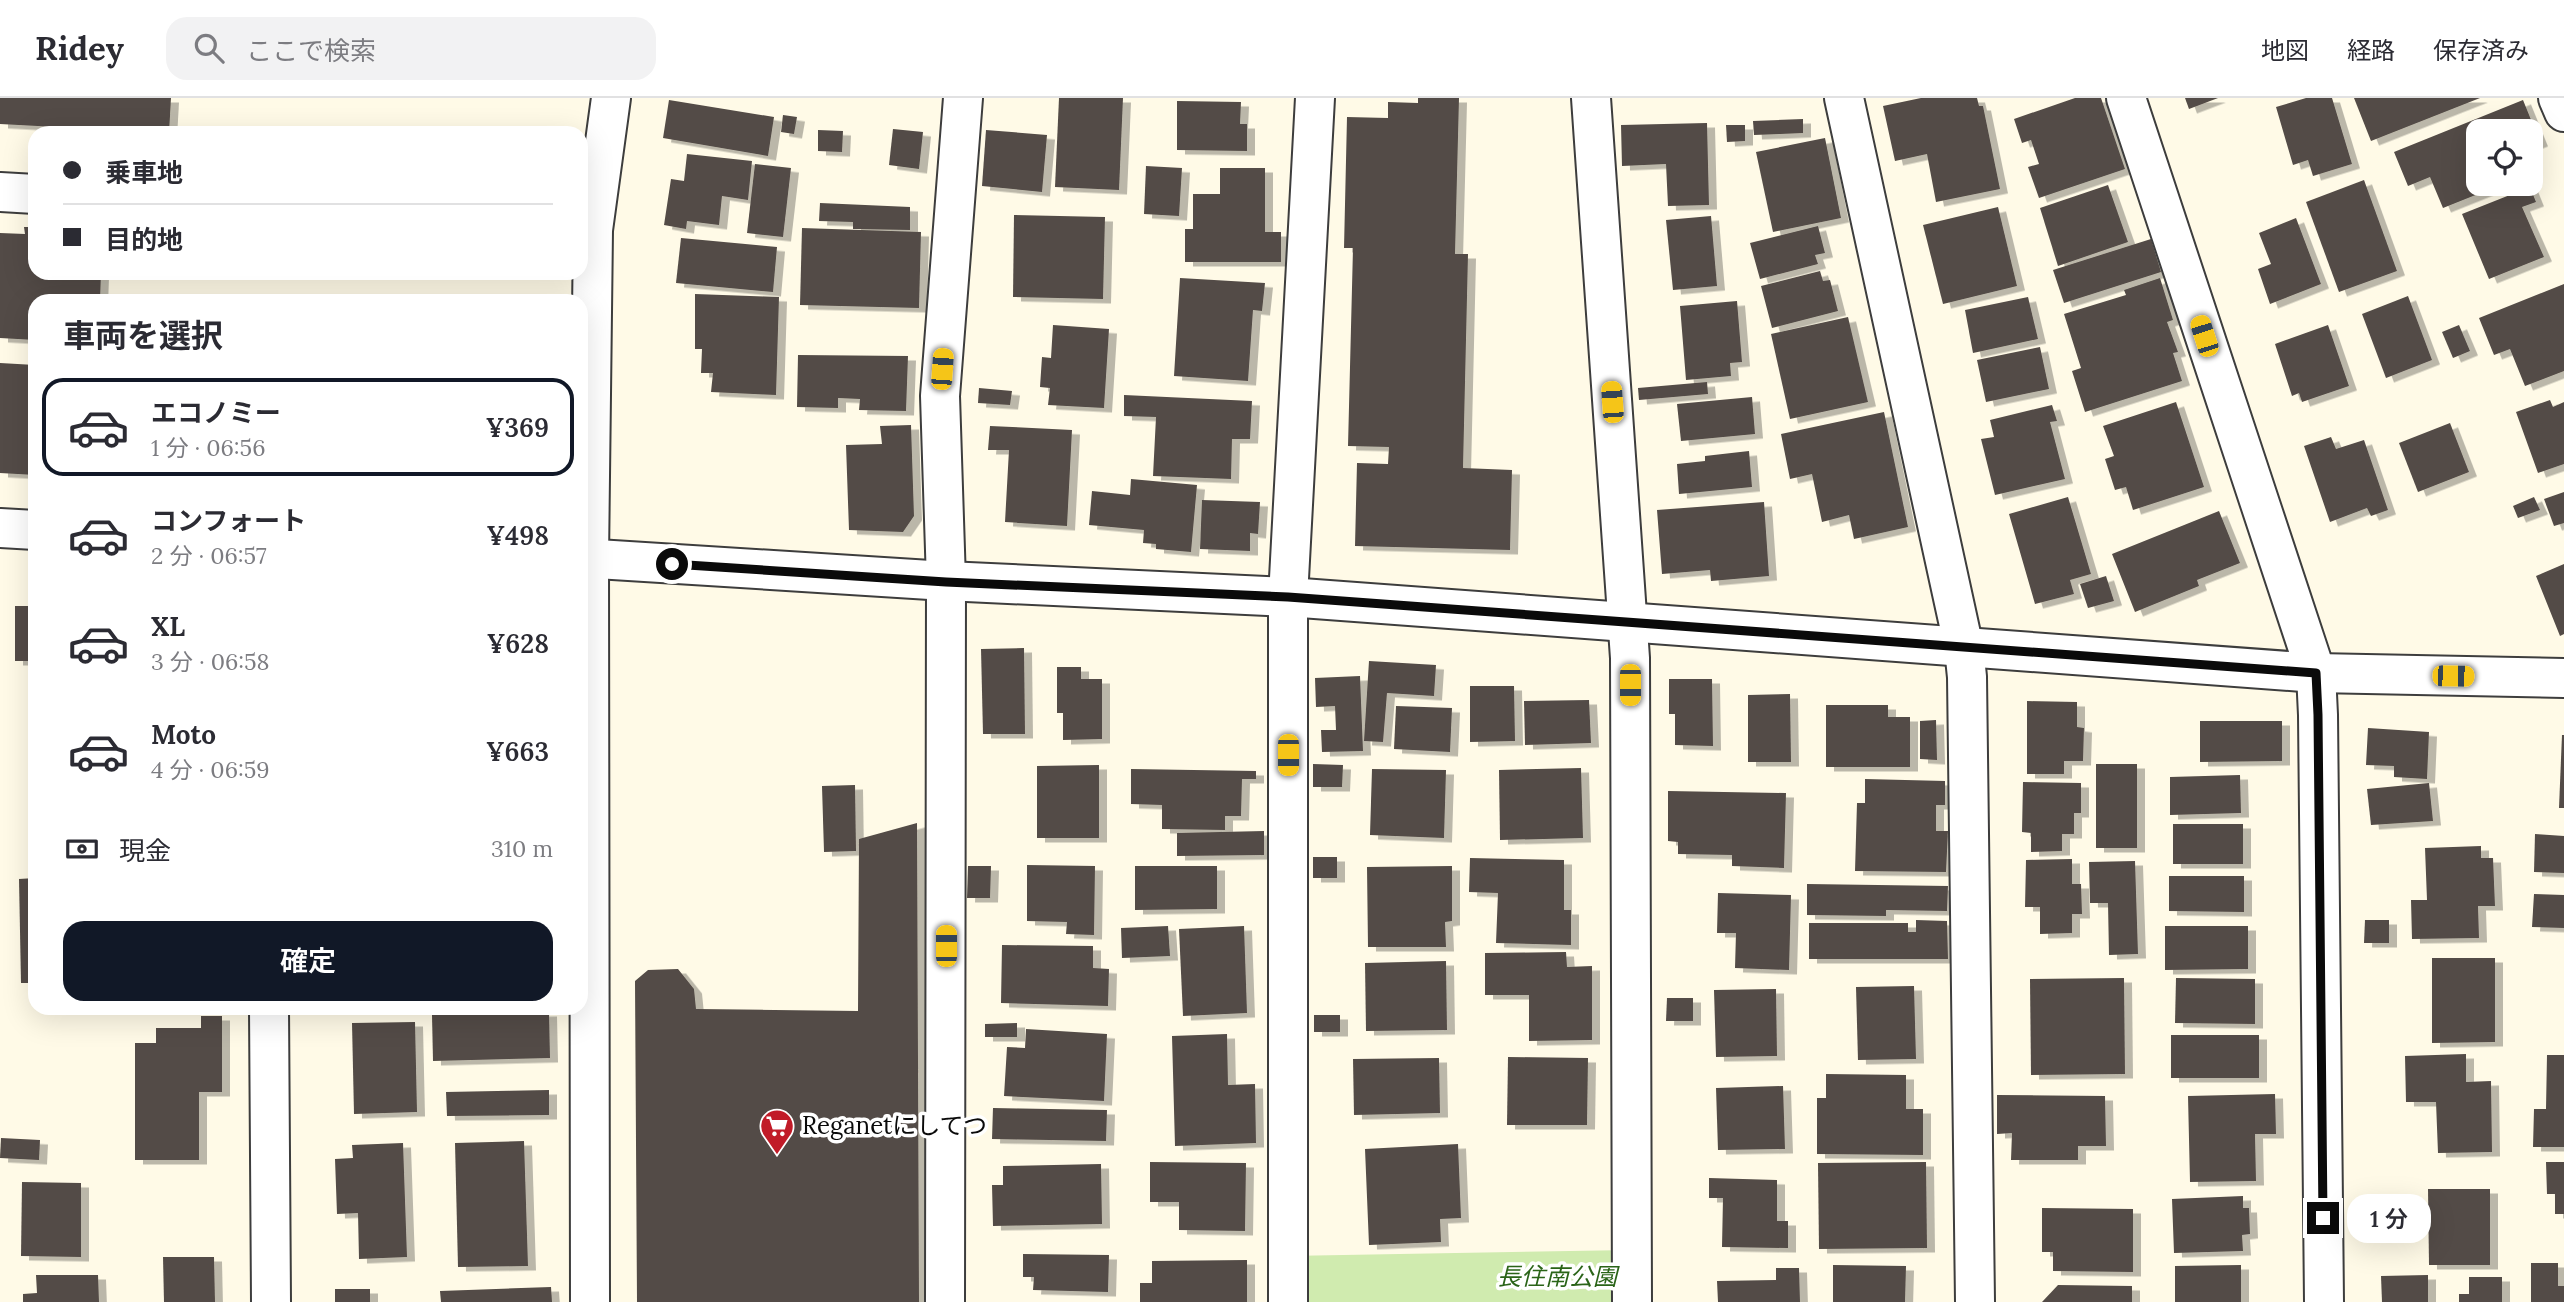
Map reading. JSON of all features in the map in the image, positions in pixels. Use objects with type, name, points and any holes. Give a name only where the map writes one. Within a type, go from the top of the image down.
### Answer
[{"type":"street","points":[[588,224],[611,98]]},
{"type":"street","points":[[945,1302],[946,582],[940,396],[963,98]]},
{"type":"street","points":[[1288,1302],[1288,597],[1315,98]]},
{"type":"street","points":[[1591,98],[1630,658],[1632,1302]]},
{"type":"street","points":[[1844,98],[1964,648],[1967,677],[1975,1302]]},
{"type":"street","points":[[2126,98],[2316,673],[2324,1302]]},
{"type":"street","points":[[2558,98],[2564,112]]},
{"type":"street","points":[[0,192],[28,194]]},
{"type":"street","points":[[0,528],[28,530]]},
{"type":"street","points":[[588,558],[946,582],[1288,597],[2316,673],[2564,678]]},
{"type":"street","points":[[588,1004],[590,1302]]},
{"type":"street","points":[[269,1015],[271,1302]]},
{"type":"green space","name":"長住南公園","points":[[1631,1250],[1632,1302],[1288,1302],[1287,1256]]},
{"type":"building","points":[[0,98],[171,98],[169,126],[0,124]]},
{"type":"building","points":[[1059,98],[1123,98],[1119,190],[1055,187]]},
{"type":"building","points":[[1418,98],[1459,98],[1455,254],[1468,254],[1463,468],[1512,470],[1510,550],[1355,546],[1357,463],[1388,464],[1389,447],[1348,446],[1353,248],[1344,248],[1347,117],[1388,118],[1388,102],[1418,103]]},
{"type":"building","points":[[1921,98],[1977,98],[1979,106],[1983,106],[2000,189],[1936,202],[1927,154],[1895,161],[1883,106]]},
{"type":"building","points":[[2075,98],[2101,98],[2125,169],[2039,198],[2028,167],[2039,164],[2031,140],[2022,143],[2014,119]]},
{"type":"building","points":[[2185,98],[2218,98],[2189,109]]},
{"type":"building","points":[[2306,98],[2332,98],[2352,164],[2313,176],[2308,160],[2293,165],[2276,107]]},
{"type":"building","points":[[2354,98],[2480,98],[2371,141]]},
{"type":"building","points":[[669,100],[774,117],[768,156],[663,138]]},
{"type":"building","points":[[2523,100],[2531,119],[2476,119]]},
{"type":"building","points":[[1177,101],[1241,102],[1240,124],[1247,124],[1247,151],[1177,150]]},
{"type":"building","points":[[783,115],[797,117],[794,134],[781,132]]},
{"type":"building","points":[[1803,119],[1803,133],[1754,135],[1753,121]]},
{"type":"building","points":[[1707,123],[1709,205],[1668,206],[1666,164],[1622,166],[1621,125]]},
{"type":"building","points":[[2466,123],[2466,196],[2473,196],[2443,208],[2430,177],[2408,186],[2394,152]]},
{"type":"building","points":[[1726,125],[1745,125],[1745,141],[1727,142]]},
{"type":"building","points":[[893,129],[923,132],[919,169],[889,165]]},
{"type":"building","points":[[818,130],[843,131],[842,152],[818,151]]},
{"type":"building","points":[[986,130],[1047,135],[1042,192],[982,186]]},
{"type":"building","points":[[1825,138],[1841,218],[1773,232],[1756,152]]},
{"type":"building","points":[[687,154],[752,161],[748,200],[722,196],[719,225],[687,221],[686,229],[664,225],[671,179],[684,181]]},
{"type":"building","points":[[755,164],[791,168],[783,237],[747,233]]},
{"type":"building","points":[[1146,166],[1182,168],[1179,216],[1144,214]]},
{"type":"building","points":[[1220,168],[1265,168],[1265,232],[1281,232],[1281,262],[1185,262],[1185,229],[1193,229],[1193,194],[1220,194]]},
{"type":"building","points":[[2364,180],[2397,271],[2339,292],[2306,202]]},
{"type":"building","points":[[2108,185],[2128,242],[2058,266],[2040,208]]},
{"type":"building","points":[[2507,196],[2534,196],[2536,202],[2522,207],[2544,257],[2489,279],[2462,214]]},
{"type":"building","points":[[820,203],[910,207],[910,230],[853,229],[853,222],[819,221]]},
{"type":"building","points":[[1998,207],[2017,286],[1943,304],[1923,225]]},
{"type":"building","points":[[1014,215],[1105,217],[1103,299],[1013,297]]},
{"type":"building","points":[[1711,216],[1717,286],[1673,290],[1666,220]]},
{"type":"building","points":[[2296,218],[2321,284],[2270,304],[2258,269],[2271,264],[2259,233]]},
{"type":"building","points":[[1818,226],[1825,253],[1815,255],[1818,264],[1760,279],[1750,243]]},
{"type":"building","points":[[24,227],[28,227],[28,280],[101,280],[100,294],[28,294],[28,340],[0,338],[0,233],[25,234]]},
{"type":"building","points":[[802,228],[921,232],[919,308],[800,305]]},
{"type":"building","points":[[681,238],[777,247],[773,292],[676,283]]},
{"type":"building","points":[[2151,239],[2161,272],[2064,303],[2053,270]]},
{"type":"building","points":[[1820,271],[1823,281],[1830,280],[1838,311],[1772,328],[1761,286]]},
{"type":"building","points":[[1180,278],[1265,283],[1262,311],[1253,310],[1248,381],[1174,376]]},
{"type":"building","points":[[2160,278],[2173,320],[2167,322],[2178,352],[2173,353],[2182,381],[2085,412],[2072,371],[2081,368],[2064,314],[2126,295],[2124,290]]},
{"type":"building","points":[[2564,284],[2564,371],[2525,386],[2510,349],[2494,355],[2479,318]]},
{"type":"building","points":[[695,294],[779,297],[776,395],[711,392],[713,373],[701,373],[702,349],[695,349]]},
{"type":"building","points":[[2408,296],[2432,360],[2386,378],[2362,314]]},
{"type":"building","points":[[2028,297],[2038,339],[1973,353],[1965,310]]},
{"type":"building","points":[[1737,301],[1742,362],[1730,363],[1731,376],[1686,380],[1680,306]]},
{"type":"building","points":[[1848,317],[1868,402],[1790,419],[1771,334]]},
{"type":"building","points":[[1053,325],[1109,329],[1104,408],[1048,405],[1050,388],[1040,387],[1042,357],[1051,358]]},
{"type":"building","points":[[2328,325],[2349,386],[2302,402],[2299,393],[2292,396],[2275,344]]},
{"type":"building","points":[[2459,325],[2470,351],[2453,358],[2442,332]]},
{"type":"building","points":[[2040,347],[2049,389],[1986,402],[1977,360]]},
{"type":"building","points":[[798,355],[908,356],[906,411],[859,410],[860,399],[838,398],[838,408],[797,407]]},
{"type":"building","points":[[0,363],[28,365],[28,475],[0,473]]},
{"type":"building","points":[[1707,382],[1708,394],[1639,400],[1638,388]]},
{"type":"building","points":[[979,388],[1012,391],[1010,405],[978,403]]},
{"type":"building","points":[[1124,395],[1252,401],[1250,439],[1232,439],[1231,479],[1153,476],[1156,417],[1124,416]]},
{"type":"building","points":[[1752,397],[1755,434],[1681,441],[1677,404]]},
{"type":"building","points":[[2550,400],[2553,407],[2564,402],[2564,464],[2538,473],[2516,412]]},
{"type":"building","points":[[2176,402],[2204,487],[2133,510],[2126,487],[2115,490],[2105,459],[2114,456],[2103,426]]},
{"type":"building","points":[[2052,405],[2057,421],[2050,422],[2065,479],[1995,495],[1981,439],[1994,437],[1990,420]]},
{"type":"building","points":[[1884,412],[1908,527],[1854,539],[1849,515],[1822,522],[1812,474],[1790,479],[1781,434]]},
{"type":"building","points":[[2450,423],[2469,472],[2418,492],[2399,443]]},
{"type":"building","points":[[911,425],[914,516],[903,532],[849,530],[846,445],[882,444],[880,426]]},
{"type":"building","points":[[990,426],[1072,430],[1067,526],[1005,522],[1009,450],[988,450]]},
{"type":"building","points":[[2331,437],[2336,449],[2364,440],[2388,510],[2371,516],[2367,508],[2330,522],[2304,446]]},
{"type":"building","points":[[1749,451],[1752,487],[1679,494],[1677,464],[1705,461],[1705,456]]},
{"type":"building","points":[[1131,479],[1197,485],[1191,552],[1156,549],[1156,544],[1143,543],[1144,530],[1089,525],[1092,491],[1130,495]]},
{"type":"building","points":[[2564,492],[2564,523],[2554,526],[2544,499]]},
{"type":"building","points":[[2068,497],[2091,574],[2070,580],[2074,594],[2035,604],[2009,514]]},
{"type":"building","points":[[2534,497],[2540,510],[2518,518],[2513,506]]},
{"type":"building","points":[[1202,500],[1260,502],[1258,534],[1250,533],[1250,551],[1200,549]]},
{"type":"building","points":[[1764,502],[1769,576],[1711,581],[1710,570],[1662,574],[1657,510]]},
{"type":"building","points":[[2219,511],[2240,563],[2197,580],[2199,586],[2135,612],[2112,554]]},
{"type":"building","points":[[2564,564],[2564,634],[2560,636],[2536,576]]},
{"type":"building","points":[[2106,576],[2114,601],[2088,608],[2080,584]]},
{"type":"building","points":[[15,606],[28,606],[28,661],[15,661]]},
{"type":"building","points":[[1024,648],[1025,734],[983,734],[981,649]]},
{"type":"building","points":[[1369,661],[1436,665],[1434,696],[1387,693],[1383,742],[1364,741]]},
{"type":"building","points":[[1057,667],[1081,667],[1081,679],[1102,679],[1102,739],[1063,740],[1063,713],[1057,713]]},
{"type":"building","points":[[1360,676],[1363,751],[1322,752],[1321,730],[1336,730],[1335,706],[1316,707],[1315,678]]},
{"type":"building","points":[[1669,679],[1712,679],[1713,746],[1675,745],[1675,714],[1669,714]]},
{"type":"building","points":[[1470,686],[1514,686],[1515,741],[1470,742]]},
{"type":"building","points":[[1790,694],[1791,762],[1748,762],[1748,695]]},
{"type":"building","points":[[1589,700],[1591,743],[1525,745],[1524,701]]},
{"type":"building","points":[[2027,701],[2077,702],[2077,727],[2084,728],[2083,761],[2064,761],[2064,774],[2027,774]]},
{"type":"building","points":[[1826,705],[1888,705],[1888,717],[1910,717],[1910,767],[1826,767]]},
{"type":"building","points":[[1396,706],[1452,708],[1450,752],[1394,749]]},
{"type":"building","points":[[1936,720],[1937,760],[1920,759],[1920,721]]},
{"type":"building","points":[[2200,721],[2282,721],[2282,761],[2200,762]]},
{"type":"building","points":[[2368,728],[2429,732],[2427,779],[2394,777],[2394,766],[2366,765]]},
{"type":"building","points":[[2562,735],[2564,808],[2559,808]]},
{"type":"building","points":[[1313,764],[1343,765],[1342,787],[1313,787]]},
{"type":"building","points":[[2096,764],[2137,764],[2137,848],[2096,848]]},
{"type":"building","points":[[1099,765],[1099,838],[1037,838],[1037,766]]},
{"type":"building","points":[[1581,768],[1583,838],[1500,840],[1499,770]]},
{"type":"building","points":[[1131,769],[1256,771],[1256,779],[1242,779],[1241,816],[1225,816],[1225,830],[1162,829],[1162,805],[1131,804]]},
{"type":"building","points":[[1372,769],[1446,770],[1444,838],[1370,835]]},
{"type":"building","points":[[2240,775],[2241,813],[2170,815],[2170,777]]},
{"type":"building","points":[[1865,779],[1945,781],[1945,805],[1936,805],[1936,831],[1948,831],[1946,872],[1855,871],[1857,803],[1865,803]]},
{"type":"building","points":[[2023,782],[2081,783],[2081,813],[2074,813],[2074,834],[2062,834],[2062,851],[2031,852],[2031,833],[2022,832]]},
{"type":"building","points":[[2429,783],[2433,821],[2371,825],[2367,789]]},
{"type":"building","points":[[855,785],[856,851],[824,852],[822,786]]},
{"type":"building","points":[[1668,791],[1786,793],[1784,868],[1732,866],[1732,855],[1678,854],[1678,842],[1668,841]]},
{"type":"building","name":"Reganetにしてつ","points":[[917,823],[919,1302],[637,1302],[635,981],[648,970],[678,969],[694,989],[696,1009],[858,1011],[859,839]]},
{"type":"building","points":[[2173,824],[2243,824],[2243,864],[2173,864]]},
{"type":"building","points":[[1264,831],[1264,855],[1177,856],[1177,833]]},
{"type":"building","points":[[2535,834],[2564,836],[2564,873],[2534,872]]},
{"type":"building","points":[[2481,846],[2481,858],[2493,858],[2495,906],[2478,906],[2479,938],[2412,939],[2411,900],[2427,900],[2425,848]]},
{"type":"building","points":[[1313,857],[1337,857],[1337,878],[1313,878]]},
{"type":"building","points":[[1470,858],[1564,860],[1564,910],[1571,910],[1571,945],[1496,943],[1498,893],[1469,892]]},
{"type":"building","points":[[2072,859],[2072,884],[2081,884],[2082,914],[2072,914],[2072,933],[2040,934],[2040,907],[2025,907],[2026,860]]},
{"type":"building","points":[[2135,861],[2138,954],[2109,955],[2108,903],[2090,903],[2089,862]]},
{"type":"building","points":[[1027,865],[1095,866],[1094,935],[1066,934],[1067,922],[1027,921]]},
{"type":"building","points":[[968,866],[991,866],[990,898],[967,898]]},
{"type":"building","points":[[1135,866],[1217,866],[1217,909],[1135,910]]},
{"type":"building","points":[[1452,866],[1452,921],[1445,922],[1446,947],[1368,947],[1367,867]]},
{"type":"building","points":[[2169,876],[2244,876],[2244,912],[2169,911]]},
{"type":"building","points":[[28,878],[28,983],[21,983],[19,879]]},
{"type":"building","points":[[1807,884],[1948,886],[1947,911],[1886,910],[1886,916],[1807,915]]},
{"type":"building","points":[[1718,893],[1791,895],[1789,970],[1735,968],[1736,933],[1717,933]]},
{"type":"building","points":[[2534,894],[2564,895],[2564,928],[2532,927]]},
{"type":"building","points":[[1916,920],[1947,921],[1948,959],[1809,959],[1809,923],[1908,923],[1908,932],[1916,932]]},
{"type":"building","points":[[2365,920],[2389,920],[2389,943],[2364,943]]},
{"type":"building","points":[[1168,926],[1170,956],[1122,958],[1121,928]]},
{"type":"building","points":[[1244,926],[1247,1013],[1183,1016],[1179,929]]},
{"type":"building","points":[[2165,926],[2248,926],[2248,969],[2165,970]]},
{"type":"building","points":[[1002,945],[1093,946],[1093,968],[1109,969],[1108,1006],[1001,1003]]},
{"type":"building","points":[[1566,952],[1567,967],[1592,966],[1592,1040],[1529,1041],[1529,995],[1485,995],[1485,953]]},
{"type":"building","points":[[2432,958],[2495,958],[2495,1042],[2432,1043]]},
{"type":"building","points":[[1446,961],[1447,1030],[1366,1031],[1365,963]]},
{"type":"building","points":[[2124,978],[2125,1074],[2031,1075],[2030,979]]},
{"type":"building","points":[[2176,978],[2255,979],[2255,1024],[2175,1023]]},
{"type":"building","points":[[1914,986],[1916,1059],[1858,1060],[1856,987]]},
{"type":"building","points":[[1776,989],[1777,1056],[1716,1057],[1714,990]]},
{"type":"building","points":[[1667,998],[1693,998],[1693,1021],[1666,1021]]},
{"type":"building","points":[[432,1015],[549,1015],[550,1058],[433,1061]]},
{"type":"building","points":[[1314,1015],[1340,1015],[1340,1032],[1314,1032]]},
{"type":"building","points":[[201,1016],[222,1016],[222,1092],[199,1092],[199,1160],[135,1160],[135,1043],[156,1043],[156,1028],[201,1028]]},
{"type":"building","points":[[415,1022],[417,1112],[354,1114],[352,1023]]},
{"type":"building","points":[[1017,1023],[1017,1037],[985,1037],[985,1024]]},
{"type":"building","points":[[1026,1029],[1107,1034],[1104,1101],[1004,1096],[1007,1047],[1025,1048]]},
{"type":"building","points":[[1227,1034],[1228,1085],[1255,1084],[1256,1143],[1175,1146],[1172,1036]]},
{"type":"building","points":[[2171,1035],[2259,1035],[2259,1078],[2171,1078]]},
{"type":"building","points":[[2466,1054],[2466,1082],[2491,1081],[2492,1152],[2438,1153],[2436,1102],[2406,1102],[2405,1056]]},
{"type":"building","points":[[2547,1055],[2564,1055],[2564,1147],[2533,1147],[2534,1109],[2546,1109]]},
{"type":"building","points":[[1508,1057],[1588,1058],[1587,1125],[1507,1125]]},
{"type":"building","points":[[1439,1058],[1440,1113],[1354,1115],[1353,1059]]},
{"type":"building","points":[[1826,1074],[1906,1075],[1906,1109],[1923,1109],[1923,1155],[1817,1154],[1817,1098],[1826,1098]]},
{"type":"building","points":[[1783,1086],[1785,1149],[1718,1150],[1716,1088]]},
{"type":"building","points":[[549,1090],[549,1115],[447,1116],[446,1092]]},
{"type":"building","points":[[2275,1094],[2276,1134],[2255,1134],[2256,1181],[2190,1182],[2188,1096]]},
{"type":"building","points":[[1997,1095],[2105,1096],[2106,1146],[2078,1146],[2078,1160],[2011,1160],[2012,1133],[1997,1134]]},
{"type":"building","points":[[993,1108],[1107,1110],[1106,1141],[992,1139]]},
{"type":"building","points":[[1,1138],[40,1140],[39,1160],[0,1158]]},
{"type":"building","points":[[524,1141],[528,1266],[458,1267],[455,1143]]},
{"type":"building","points":[[403,1143],[407,1257],[359,1259],[358,1213],[337,1214],[335,1159],[353,1158],[352,1145]]},
{"type":"building","points":[[1458,1144],[1461,1218],[1440,1219],[1441,1242],[1369,1245],[1365,1149]]},
{"type":"building","points":[[1150,1162],[1246,1163],[1245,1231],[1179,1230],[1179,1202],[1150,1202]]},
{"type":"building","points":[[1926,1162],[1927,1248],[1819,1249],[1818,1163]]},
{"type":"building","points":[[2546,1162],[2564,1162],[2564,1214],[2555,1214],[2555,1194],[2547,1194]]},
{"type":"building","points":[[1101,1164],[1102,1224],[993,1226],[992,1185],[1003,1185],[1003,1166]]},
{"type":"building","points":[[1709,1178],[1777,1180],[1777,1221],[1788,1221],[1788,1248],[1722,1247],[1723,1198],[1709,1198]]},
{"type":"building","points":[[22,1182],[81,1183],[81,1257],[21,1256]]},
{"type":"building","points":[[2428,1189],[2490,1189],[2490,1265],[2429,1265]]},
{"type":"building","points":[[2243,1196],[2243,1208],[2249,1208],[2250,1234],[2242,1235],[2243,1251],[2174,1253],[2172,1199]]},
{"type":"building","points":[[2042,1208],[2133,1209],[2133,1272],[2053,1271],[2053,1252],[2042,1252]]},
{"type":"building","points":[[1023,1254],[1109,1255],[1108,1292],[1033,1290],[1034,1277],[1023,1277]]},
{"type":"building","points":[[163,1257],[214,1257],[215,1302],[164,1302]]},
{"type":"building","points":[[1247,1260],[1247,1302],[1140,1302],[1140,1283],[1152,1283],[1152,1261]]},
{"type":"building","points":[[2531,1263],[2558,1263],[2558,1286],[2564,1286],[2564,1302],[2531,1302]]},
{"type":"building","points":[[1833,1265],[1906,1266],[1905,1302],[1833,1302]]},
{"type":"building","points":[[2241,1265],[2241,1302],[2175,1302],[2175,1266]]},
{"type":"building","points":[[1776,1268],[1799,1268],[1800,1302],[1718,1302],[1717,1281],[1776,1280]]},
{"type":"building","points":[[36,1275],[98,1275],[99,1302],[23,1302],[23,1294],[37,1293]]},
{"type":"building","points":[[2428,1275],[2428,1302],[2382,1302],[2381,1276]]},
{"type":"building","points":[[2469,1277],[2502,1277],[2502,1302],[2459,1302],[2459,1294],[2469,1294]]},
{"type":"building","points":[[2058,1285],[2132,1286],[2132,1302],[2042,1302]]},
{"type":"building","points":[[551,1287],[552,1302],[441,1302],[440,1291]]},
{"type":"building","points":[[335,1289],[370,1289],[370,1302],[335,1302]]},
{"type":"place","name":"Reganetにしてつ","points":[[777,1156]]},
{"type":"route","points":[[672,564],[946,582],[1288,597],[2316,673],[2323,1218]]}]
